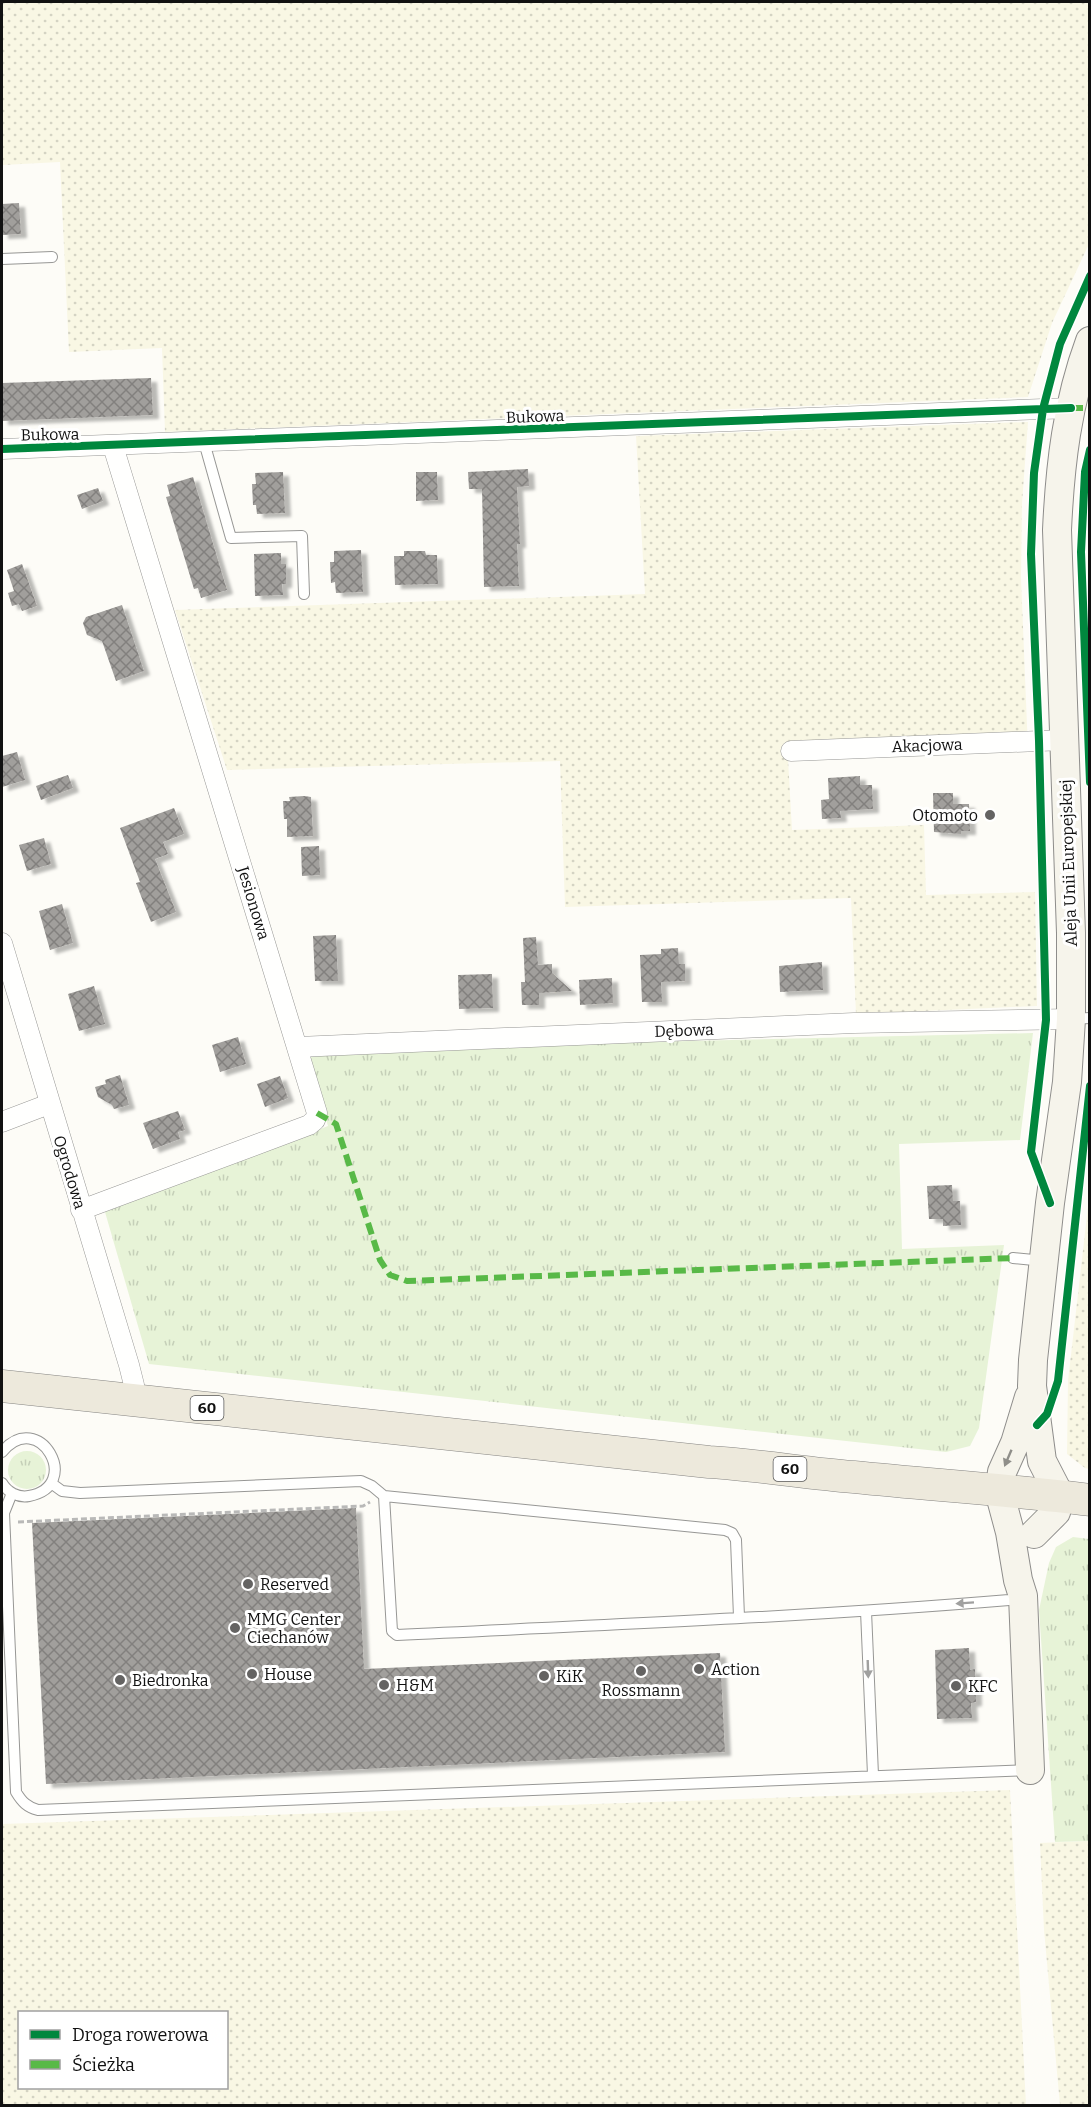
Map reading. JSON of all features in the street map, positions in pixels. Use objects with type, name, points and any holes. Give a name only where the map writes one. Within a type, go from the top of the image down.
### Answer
[{"type":"main road","name":"Aleja Unii Europejskiej","points":[[1075,1498],[1042,1461],[1032,1386],[1036,1329],[1067,1082],[1080,1019],[1071,933],[1057,530],[1060,479],[1071,408],[1079,370],[1089,341]]},
{"type":"main road","name":"60","points":[[2,1386],[709,1462],[1075,1498]]},
{"type":"main road","name":"Aleja Unii Europejskiej","points":[[1023,1596],[1030,1575],[1034,1534],[1002,1472],[1015,1443],[1032,1386]]},
{"type":"main road","points":[[1011,1492],[1033,1469],[1039,1458],[1040,1447]]},
{"type":"main road","name":"Aleja Unii Europejskiej","points":[[1011,1492],[1010,1532],[1023,1596],[1030,1770]]},
{"type":"main road","points":[[1034,1534],[1045,1520],[1075,1498]]},
{"type":"street","name":"Bukowa","points":[[2,449],[1071,408]]},
{"type":"street","name":"Jesionowa","points":[[81,1210],[309,1125],[315,1120],[317,1113],[113,446]]},
{"type":"street","name":"Akacjowa","points":[[790,751],[1064,740]]},
{"type":"street","name":"Ogrodowa","points":[[2,943],[129,1365],[134,1385],[134,1401]]},
{"type":"street","name":"Dębowa","points":[[298,1047],[854,1023],[1080,1019]]},
{"type":"street","points":[[2,1122],[50,1104]]},
{"type":"lane","points":[[2,259],[52,257]]},
{"type":"lane","points":[[204,442],[231,538],[302,536],[304,594]]},
{"type":"lane","points":[[1013,1258],[1044,1261]]},
{"type":"lane","points":[[2,1452],[7,1445],[18,1440],[29,1438],[40,1442],[49,1450],[54,1460],[55,1472],[51,1483],[40,1493],[26,1497],[12,1493],[2,1483]]},
{"type":"lane","points":[[51,1483],[62,1491],[80,1493],[361,1481],[372,1486],[384,1496],[725,1530],[732,1533],[736,1540],[739,1617]]},
{"type":"lane","points":[[12,1493],[4,1513],[16,1792],[28,1807],[38,1810],[1030,1770]]},
{"type":"lane","points":[[384,1496],[392,1631],[397,1635],[866,1611],[1009,1600],[1023,1596]]},
{"type":"lane","points":[[866,1611],[873,1775]]},
{"type":"path","points":[[5,1522],[363,1506],[384,1496]]},
{"type":"shaded area","points":[[2,2],[1089,2],[1089,244],[1052,323],[1028,397],[165,432],[162,348],[69,352],[60,162],[2,165]]},
{"type":"shaded area","points":[[1028,422],[1022,503],[1021,578],[1028,750],[788,759],[792,830],[924,825],[926,895],[1035,892],[1037,1006],[856,1014],[851,898],[565,907],[560,761],[227,770],[175,610],[645,594],[636,436]]},
{"type":"shaded area","points":[[1089,1198],[1090,1469],[1085,1468],[1067,1454],[1068,1381]]},
{"type":"shaded area","points":[[1010,1790],[1026,2105],[2,2105],[2,1824]]},
{"type":"shaded area","points":[[1089,1841],[1089,2105],[1060,2105],[1044,1930],[1040,1843]]},
{"type":"green space","points":[[1033,1033],[1020,1140],[899,1144],[902,1249],[1004,1245],[979,1428],[970,1446],[946,1452],[149,1364],[105,1212],[328,1126],[306,1050]]},
{"type":"green space","points":[[27,1451],[40,1457],[46,1470],[40,1483],[27,1489],[14,1483],[8,1470],[14,1457]]},
{"type":"green space","points":[[1073,1537],[1089,1539],[1089,1841],[1055,1842],[1039,1610],[1049,1563],[1056,1547]]},
{"type":"building","points":[[19,203],[21,234],[2,235],[2,204]]},
{"type":"building","points":[[151,378],[153,415],[2,421],[2,383]]},
{"type":"building","points":[[528,469],[529,486],[517,487],[520,544],[517,544],[519,586],[484,587],[482,489],[469,489],[468,472]]},
{"type":"building","points":[[283,472],[285,513],[257,514],[256,505],[253,505],[252,484],[256,484],[255,473]]},
{"type":"building","points":[[416,472],[437,472],[438,500],[416,501]]},
{"type":"building","points":[[193,477],[227,590],[201,598],[198,588],[194,589],[166,497],[170,496],[167,485]]},
{"type":"building","points":[[98,488],[103,501],[82,509],[77,495]]},
{"type":"building","points":[[361,550],[363,592],[336,593],[335,582],[331,583],[330,562],[334,562],[334,551]]},
{"type":"building","points":[[404,551],[425,551],[426,555],[437,555],[438,584],[395,585],[394,556],[404,556]]},
{"type":"building","points":[[281,553],[281,564],[286,564],[286,584],[282,584],[283,595],[255,596],[254,554]]},
{"type":"building","points":[[22,564],[37,606],[22,611],[19,604],[12,606],[8,593],[14,591],[7,570]]},
{"type":"building","points":[[122,605],[144,671],[116,681],[102,641],[87,635],[83,623],[86,617]]},
{"type":"building","points":[[17,752],[25,780],[2,787],[2,756]]},
{"type":"building","points":[[68,775],[73,788],[41,800],[36,786]]},
{"type":"building","points":[[860,776],[860,785],[872,785],[873,809],[840,811],[841,818],[822,819],[821,800],[829,799],[828,778]]},
{"type":"building","points":[[933,793],[953,793],[953,804],[969,804],[970,831],[961,831],[961,834],[934,832]]},
{"type":"building","points":[[289,797],[311,797],[313,836],[287,837],[287,819],[284,819],[283,801],[290,801]]},
{"type":"building","points":[[174,808],[184,834],[163,842],[168,854],[155,859],[176,912],[151,922],[136,883],[140,882],[120,828]]},
{"type":"building","points":[[44,838],[51,864],[27,871],[19,845]]},
{"type":"building","points":[[319,846],[320,875],[302,876],[301,847]]},
{"type":"building","points":[[62,904],[73,943],[50,950],[39,911]]},
{"type":"building","points":[[336,935],[338,981],[315,981],[313,936]]},
{"type":"building","points":[[536,937],[538,965],[552,964],[552,973],[572,991],[539,993],[539,1005],[522,1005],[521,982],[525,982],[523,938]]},
{"type":"building","points":[[678,948],[679,964],[685,964],[685,981],[661,982],[662,1002],[642,1002],[640,955],[661,954],[661,949]]},
{"type":"building","points":[[822,962],[823,990],[780,992],[779,966]]},
{"type":"building","points":[[492,974],[493,1008],[459,1009],[458,975]]},
{"type":"building","points":[[612,978],[613,1003],[580,1005],[579,980]]},
{"type":"building","points":[[94,986],[105,1024],[79,1031],[68,994]]},
{"type":"building","points":[[238,1037],[246,1064],[220,1072],[212,1045]]},
{"type":"building","points":[[120,1075],[129,1105],[114,1109],[112,1105],[98,1097],[95,1087],[106,1084],[105,1080]]},
{"type":"building","points":[[280,1076],[288,1098],[265,1107],[257,1084]]},
{"type":"building","points":[[178,1111],[185,1130],[178,1132],[180,1139],[153,1149],[143,1123]]},
{"type":"building","points":[[952,1185],[953,1201],[960,1201],[961,1225],[943,1226],[943,1219],[929,1219],[927,1186]]},
{"type":"building","points":[[356,1508],[364,1669],[720,1653],[725,1752],[46,1784],[32,1523]]},
{"type":"building","name":"KFC","points":[[969,1648],[970,1670],[975,1669],[976,1702],[971,1703],[972,1718],[937,1719],[935,1650]]},
{"type":"marked path","points":[[1071,408],[1090,408]]},
{"type":"marked path","points":[[317,1113],[336,1124],[380,1260],[390,1275],[407,1281],[1013,1258]]},
{"type":"cycle path","points":[[1050,1203],[1031,1152],[1046,1020],[1039,741],[1031,554],[1034,473],[1043,409],[1060,344],[1090,276]]},
{"type":"cycle path","points":[[2,449],[1071,408]]},
{"type":"cycle path","points":[[1090,450],[1085,472],[1081,552],[1090,782]]},
{"type":"cycle path","points":[[1037,1425],[1047,1414],[1058,1381],[1090,1086]]},
{"type":"place","name":"Otomoto","points":[[990,815]]},
{"type":"place","name":"Reserved","points":[[248,1584]]},
{"type":"place","name":"MMG Center Ciechanów","points":[[235,1628]]},
{"type":"place","name":"Action","points":[[699,1669]]},
{"type":"place","name":"Rossmann","points":[[641,1671]]},
{"type":"place","name":"House","points":[[252,1674]]},
{"type":"place","name":"KiK","points":[[544,1676]]},
{"type":"place","name":"Biedronka","points":[[120,1680]]},
{"type":"place","name":"H&M","points":[[384,1685]]},
{"type":"place","name":"KFC","points":[[956,1686]]}]
